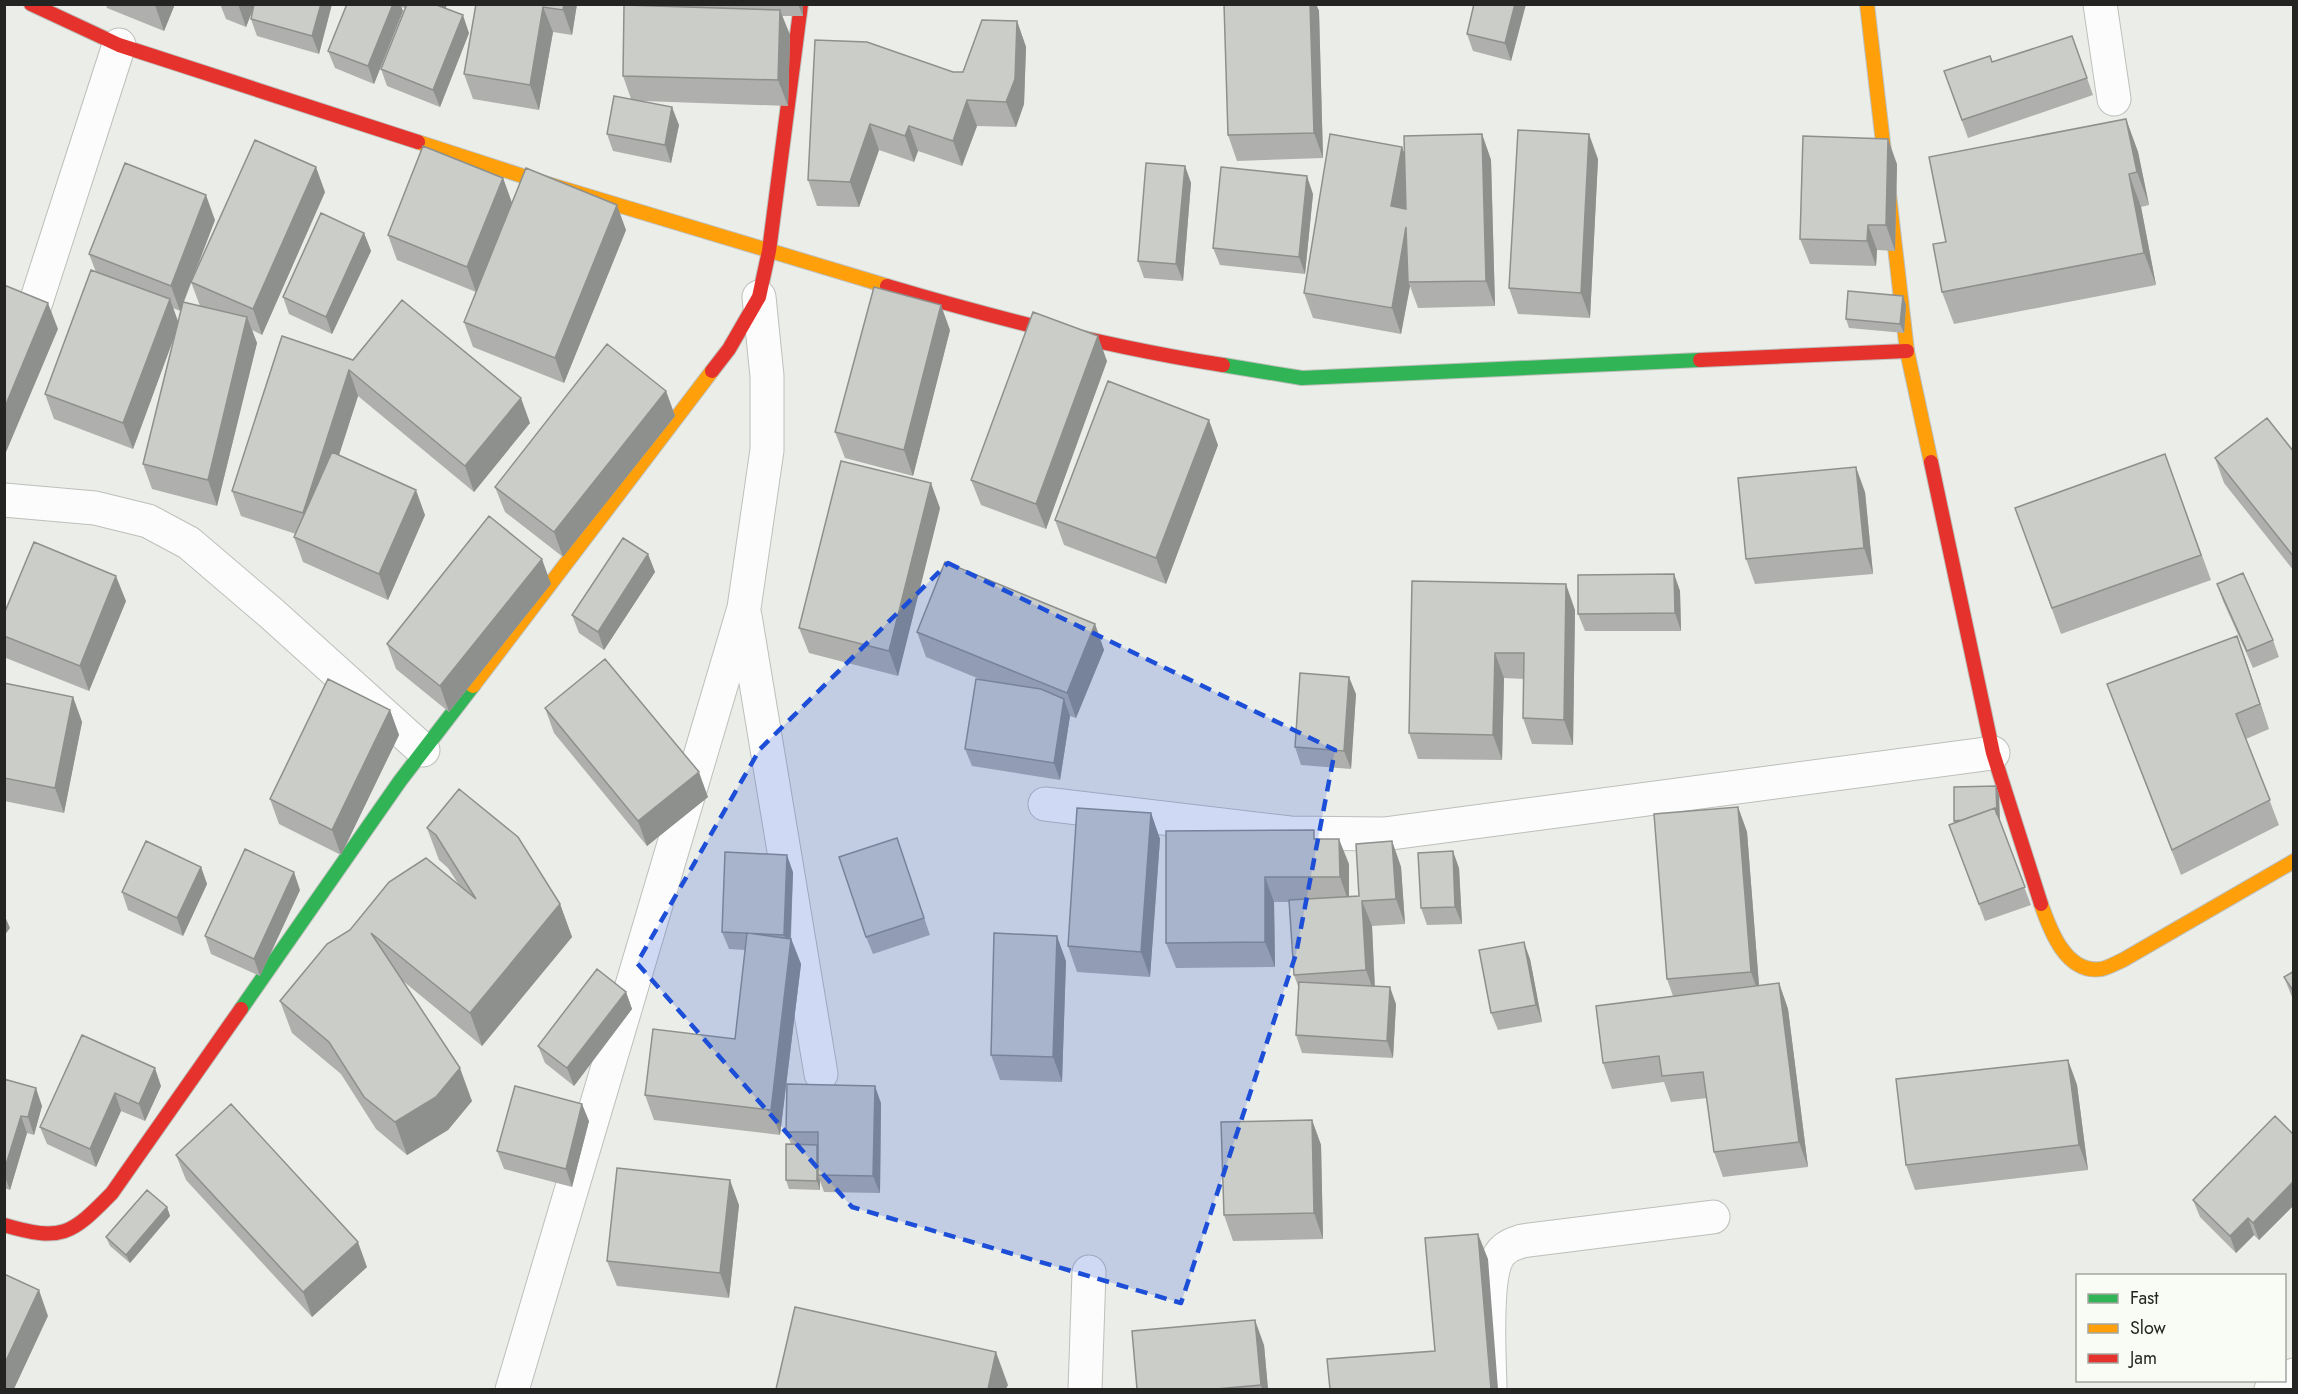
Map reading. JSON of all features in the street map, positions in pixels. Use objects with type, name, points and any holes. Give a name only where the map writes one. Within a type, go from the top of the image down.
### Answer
[{"type":"street","points":[[31,4],[119,45],[527,177],[998,319],[1144,352],[1302,378],[1907,351]]},
{"type":"street","points":[[4,1225],[33,1234],[56,1236],[74,1228],[112,1193],[423,750],[729,349],[759,297],[769,251],[801,4]]},
{"type":"street","points":[[1867,4],[1907,351],[1993,753],[2048,925],[2062,951],[2080,967],[2100,969],[2122,960],[2294,861]]},
{"type":"street","points":[[2100,4],[2114,99]]},
{"type":"street","points":[[4,401],[119,45]]},
{"type":"street","points":[[512,1389],[744,608],[767,450],[767,376],[759,297]]},
{"type":"street","points":[[4,500],[95,508],[148,521],[189,543],[271,613],[423,750]]},
{"type":"street","points":[[744,608],[821,1074]]},
{"type":"street","points":[[1045,804],[1290,833],[1384,834],[1993,753]]},
{"type":"street","points":[[1490,1389],[1491,1282],[1495,1262],[1504,1249],[1522,1241],[1713,1217]]},
{"type":"street","points":[[1085,1389],[1089,1272]]},
{"type":"highlighted area","points":[[948,563],[1335,750],[1296,954],[1181,1303],[852,1207],[637,963],[760,749]]},
{"type":"building","points":[[254,4],[321,4],[312,36],[251,19]]},
{"type":"building","points":[[347,4],[393,4],[368,66],[328,51]]},
{"type":"building","points":[[407,4],[434,4],[463,15],[433,90],[381,69]]},
{"type":"building","points":[[476,4],[564,4],[563,10],[543,7],[530,85],[464,74]]},
{"type":"building","points":[[1224,4],[1310,4],[1314,133],[1228,135]]},
{"type":"building","points":[[1474,4],[1515,4],[1505,43],[1467,34]]},
{"type":"building","points":[[624,5],[780,10],[778,80],[623,76]]},
{"type":"building","points":[[982,20],[1017,21],[1015,79],[1006,102],[967,100],[953,141],[909,126],[905,136],[870,124],[850,182],[808,180],[815,40],[867,42],[953,72],[963,72]]},
{"type":"building","points":[[2072,36],[2087,78],[1962,120],[1944,71],[1990,56],[1992,62]]},
{"type":"building","points":[[614,96],[672,107],[665,145],[607,134]]},
{"type":"building","points":[[2126,119],[2137,172],[2129,174],[2144,253],[1942,292],[1933,244],[1946,242],[1929,157]]},
{"type":"building","points":[[1518,130],[1589,134],[1581,293],[1509,288]]},
{"type":"building","points":[[1330,134],[1402,147],[1391,206],[1406,209],[1404,136],[1482,134],[1486,281],[1408,282],[1406,227],[1392,308],[1304,293]]},
{"type":"building","points":[[1803,136],[1888,139],[1886,225],[1868,225],[1867,241],[1800,239]]},
{"type":"building","points":[[255,140],[316,167],[253,309],[191,282]]},
{"type":"building","points":[[423,146],[503,178],[467,267],[388,235]]},
{"type":"building","points":[[125,163],[206,195],[171,286],[89,254]]},
{"type":"building","points":[[1146,163],[1185,166],[1176,264],[1138,261]]},
{"type":"building","points":[[1221,167],[1307,176],[1299,257],[1213,248]]},
{"type":"building","points":[[526,168],[617,205],[555,358],[464,322]]},
{"type":"building","points":[[321,213],[364,233],[326,317],[283,297]]},
{"type":"building","points":[[91,270],[170,299],[123,423],[45,394]]},
{"type":"building","points":[[4,285],[48,303],[4,409]]},
{"type":"building","points":[[874,287],[941,305],[904,450],[835,432]]},
{"type":"building","points":[[1848,291],[1903,296],[1900,324],[1846,319]]},
{"type":"building","points":[[402,300],[521,398],[465,466],[349,370],[303,513],[232,491],[282,336],[353,360]]},
{"type":"building","points":[[183,302],[247,317],[208,480],[143,464]]},
{"type":"building","points":[[1033,312],[1098,336],[1036,504],[971,480]]},
{"type":"building","points":[[607,344],[666,391],[554,532],[495,487]]},
{"type":"building","points":[[1108,381],[1209,420],[1156,558],[1055,520]]},
{"type":"building","points":[[2267,418],[2294,452],[2294,557],[2215,458]]},
{"type":"building","points":[[332,452],[416,490],[379,574],[294,537]]},
{"type":"building","points":[[2165,454],[2201,555],[2052,608],[2015,508]]},
{"type":"building","points":[[841,461],[931,483],[889,651],[799,628]]},
{"type":"building","points":[[1856,467],[1864,548],[1746,559],[1738,478]]},
{"type":"building","points":[[489,516],[542,559],[440,686],[387,644]]},
{"type":"building","points":[[623,538],[648,554],[598,632],[572,615]]},
{"type":"building","points":[[34,542],[116,576],[80,666],[4,636],[4,614]]},
{"type":"building","points":[[945,562],[1095,624],[1067,693],[917,632]]},
{"type":"building","points":[[2243,573],[2273,640],[2247,651],[2217,584]]},
{"type":"building","points":[[1674,574],[1675,613],[1578,614],[1578,575]]},
{"type":"building","points":[[1412,581],[1566,584],[1564,720],[1523,718],[1524,653],[1495,653],[1493,735],[1409,733]]},
{"type":"building","points":[[2237,636],[2260,704],[2236,714],[2270,800],[2172,850],[2107,684]]},
{"type":"building","points":[[605,659],[699,772],[638,821],[545,708]]},
{"type":"building","points":[[1300,673],[1349,677],[1344,751],[1295,747]]},
{"type":"building","points":[[328,679],[390,710],[332,830],[270,799]]},
{"type":"building","points":[[976,679],[1041,689],[1064,699],[1054,763],[965,749]]},
{"type":"building","points":[[4,683],[73,697],[55,788],[4,778]]},
{"type":"building","points":[[1996,786],[1997,815],[1995,808],[1954,821],[1954,787]]},
{"type":"building","points":[[459,789],[518,837],[560,904],[470,1013],[371,933],[460,1068],[436,1097],[395,1122],[364,1097],[329,1042],[280,1001],[327,944],[350,930],[389,882],[426,858],[476,899],[436,835],[427,828]]},
{"type":"building","points":[[1738,807],[1751,972],[1667,979],[1654,814]]},
{"type":"building","points":[[1077,808],[1151,813],[1141,952],[1068,946]]},
{"type":"building","points":[[1995,808],[2025,887],[1979,904],[1949,825]]},
{"type":"building","points":[[1314,830],[1314,839],[1339,839],[1340,877],[1265,877],[1265,942],[1166,943],[1166,831]]},
{"type":"building","points":[[897,838],[924,918],[866,937],[839,857]]},
{"type":"building","points":[[146,841],[201,867],[177,918],[122,892]]},
{"type":"building","points":[[1392,841],[1396,899],[1362,901],[1366,970],[1294,975],[1289,900],[1359,896],[1356,844]]},
{"type":"building","points":[[245,849],[294,872],[254,959],[205,936]]},
{"type":"building","points":[[1453,851],[1455,907],[1421,908],[1418,853]]},
{"type":"building","points":[[725,852],[787,855],[784,935],[722,932]]},
{"type":"building","points":[[747,933],[791,939],[771,1110],[645,1095],[653,1029],[735,1039]]},
{"type":"building","points":[[994,933],[1057,936],[1053,1057],[991,1055]]},
{"type":"building","points":[[1524,942],[1536,1005],[1491,1013],[1479,950]]},
{"type":"building","points":[[597,969],[626,992],[567,1068],[538,1046]]},
{"type":"building","points":[[2294,971],[2294,992],[2284,977]]},
{"type":"building","points":[[1299,982],[1390,987],[1387,1041],[1296,1035]]},
{"type":"building","points":[[1779,983],[1799,1142],[1714,1152],[1703,1072],[1662,1076],[1659,1056],[1603,1063],[1596,1006]]},
{"type":"building","points":[[82,1035],[155,1068],[139,1104],[115,1093],[90,1149],[40,1127]]},
{"type":"building","points":[[2068,1060],[2079,1145],[1906,1165],[1896,1079]]},
{"type":"building","points":[[4,1079],[36,1088],[28,1117],[21,1116],[4,1171]]},
{"type":"building","points":[[787,1084],[875,1086],[873,1176],[818,1175],[818,1132],[786,1132]]},
{"type":"building","points":[[515,1086],[582,1104],[566,1169],[497,1151]]},
{"type":"building","points":[[231,1104],[358,1242],[303,1292],[176,1155]]},
{"type":"building","points":[[2275,1116],[2294,1135],[2294,1181],[2253,1223],[2248,1218],[2230,1236],[2193,1200]]},
{"type":"building","points":[[1312,1120],[1314,1213],[1224,1215],[1221,1122]]},
{"type":"building","points":[[786,1144],[817,1145],[817,1181],[786,1180]]},
{"type":"building","points":[[617,1168],[730,1180],[720,1273],[607,1261]]},
{"type":"building","points":[[147,1190],[167,1207],[126,1255],[106,1237]]},
{"type":"building","points":[[1478,1234],[1491,1389],[1330,1389],[1327,1359],[1435,1351],[1425,1238]]},
{"type":"building","points":[[4,1274],[39,1290],[4,1365]]},
{"type":"building","points":[[795,1307],[996,1352],[988,1389],[776,1389]]},
{"type":"building","points":[[1255,1320],[1261,1385],[1216,1389],[1137,1389],[1132,1331]]},
{"type":"traffic: fast","points":[[1223,365],[1302,378],[1700,360]]},
{"type":"traffic: fast","points":[[241,1009],[400,781],[473,686]]},
{"type":"traffic: slow","points":[[1867,4],[1907,351],[1931,462]]},
{"type":"traffic: slow","points":[[418,142],[538,181],[887,286]]},
{"type":"traffic: slow","points":[[473,686],[712,371]]},
{"type":"traffic: slow","points":[[2041,904],[2049,926],[2061,948],[2069,957],[2078,965],[2089,969],[2101,969],[2123,960],[2294,861]]},
{"type":"traffic: jam","points":[[31,4],[119,45],[418,142]]},
{"type":"traffic: jam","points":[[712,371],[729,349],[759,297],[769,251],[801,4]]},
{"type":"traffic: jam","points":[[887,286],[1054,331],[1138,350],[1223,365]]},
{"type":"traffic: jam","points":[[1700,360],[1907,351]]},
{"type":"traffic: jam","points":[[1931,462],[1993,753],[2041,904]]},
{"type":"traffic: jam","points":[[4,1225],[40,1233],[53,1233],[64,1231],[86,1218],[112,1193],[241,1009]]}]
